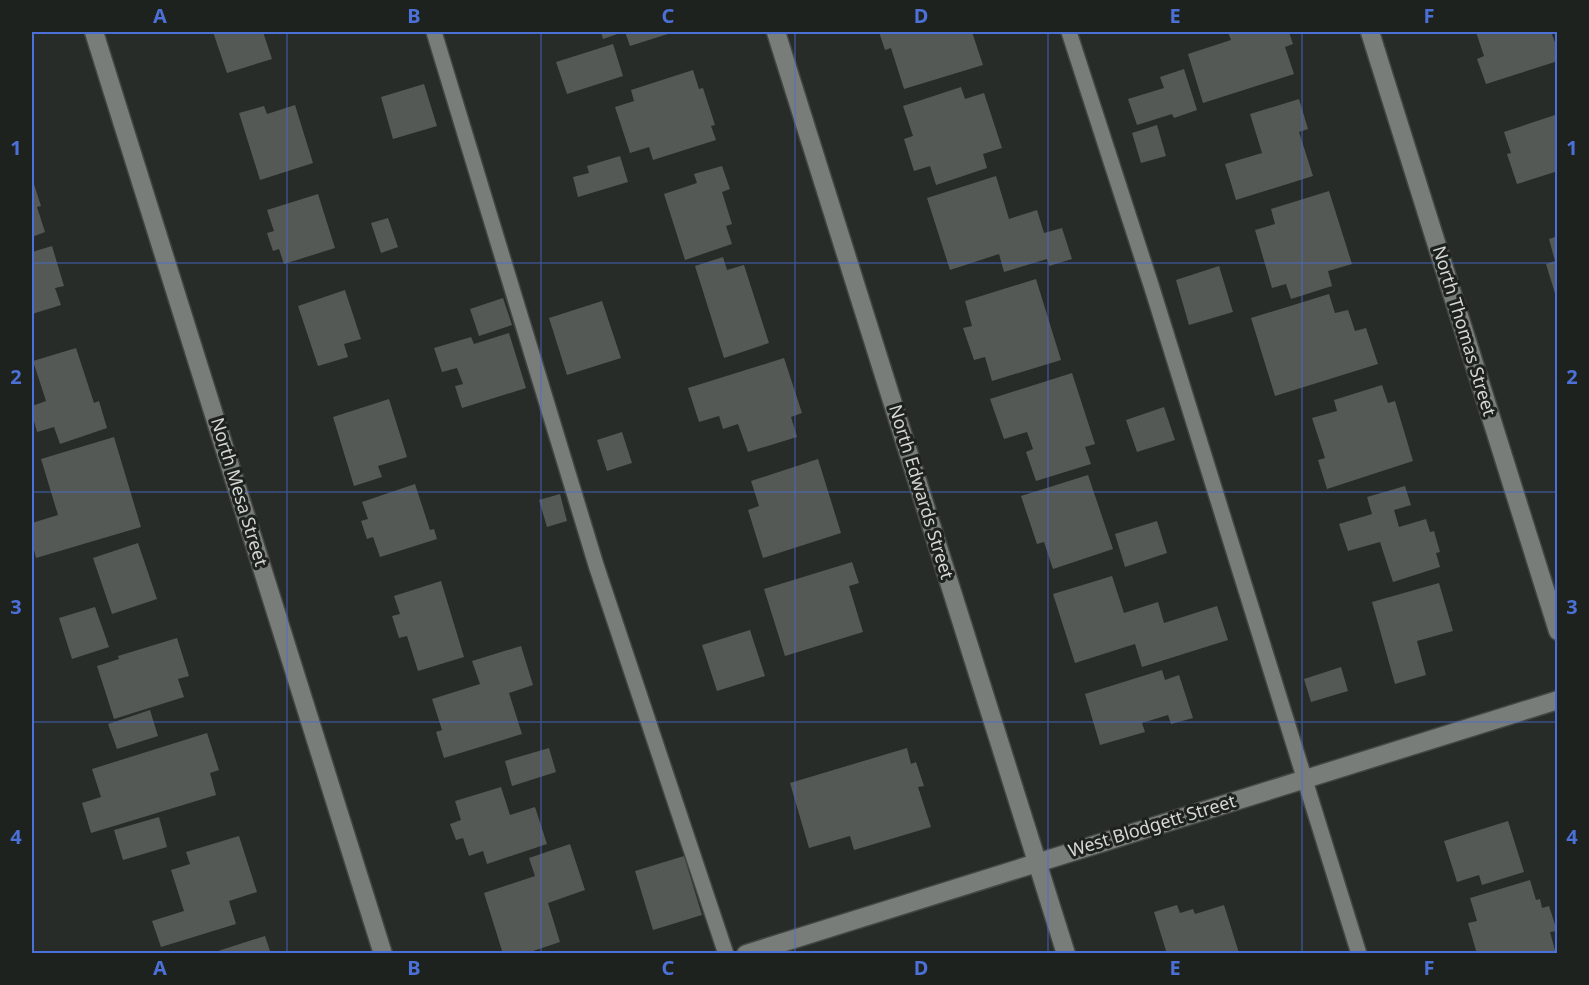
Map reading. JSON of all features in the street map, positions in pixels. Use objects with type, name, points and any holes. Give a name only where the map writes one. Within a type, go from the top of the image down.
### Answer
[{"type":"street","name":"North Mesa Street","points":[[94,32],[383,954]]},
{"type":"street","name":"North Edwards Street","points":[[776,32],[1066,954]]},
{"type":"street","name":"North Thomas Street","points":[[1370,32],[1557,631]]},
{"type":"street","name":"West Blodgett Street","points":[[747,954],[1037,861],[1557,700]]},
{"type":"lane","points":[[434,32],[596,564],[726,954]]},
{"type":"lane","points":[[1069,32],[1152,288],[1359,954]]},
{"type":"building","points":[[213,32],[263,32],[272,59],[227,73]]},
{"type":"building","points":[[601,32],[623,32],[603,39]]},
{"type":"building","points":[[625,32],[674,32],[630,46]]},
{"type":"building","points":[[879,32],[972,32],[983,65],[904,89],[891,48],[885,50]]},
{"type":"building","points":[[1228,32],[1289,32],[1293,44],[1285,47],[1294,74],[1203,103],[1188,54],[1231,40]]},
{"type":"building","points":[[1476,32],[1551,32],[1558,50],[1558,61],[1486,84],[1477,59],[1484,56]]},
{"type":"building","points":[[613,44],[623,76],[567,94],[556,62]]},
{"type":"building","points":[[1184,69],[1197,110],[1174,118],[1172,114],[1137,125],[1128,99],[1164,88],[1160,77]]},
{"type":"building","points":[[693,70],[699,89],[703,88],[715,125],[711,126],[716,140],[653,160],[649,147],[630,153],[615,107],[634,101],[631,90]]},
{"type":"building","points":[[424,84],[437,126],[393,139],[381,97]]},
{"type":"building","points":[[961,87],[965,99],[984,93],[1002,148],[983,154],[987,168],[936,185],[930,166],[914,171],[904,139],[913,136],[903,106]]},
{"type":"building","points":[[1299,99],[1308,129],[1299,132],[1313,176],[1236,200],[1225,164],[1262,153],[1250,114]]},
{"type":"building","points":[[295,105],[313,163],[260,180],[239,113],[264,106],[267,114]]},
{"type":"building","points":[[1558,114],[1558,171],[1517,184],[1507,154],[1511,153],[1504,132]]},
{"type":"building","points":[[1157,125],[1166,156],[1141,163],[1132,133]]},
{"type":"building","points":[[620,156],[628,182],[578,197],[573,177],[589,173],[587,166]]},
{"type":"building","points":[[722,166],[730,189],[722,192],[732,224],[726,226],[732,244],[685,260],[664,194],[697,183],[694,174]]},
{"type":"building","points":[[996,176],[1009,219],[1037,210],[1044,233],[1062,228],[1072,259],[1049,266],[1047,259],[1004,272],[999,254],[950,270],[927,198]]},
{"type":"building","points":[[32,178],[41,206],[37,207],[45,232],[32,237]]},
{"type":"building","points":[[1329,191],[1352,264],[1328,271],[1332,286],[1291,299],[1286,284],[1272,288],[1255,230],[1275,224],[1271,209]]},
{"type":"building","points":[[318,194],[335,248],[284,264],[279,249],[273,251],[267,233],[274,231],[267,210]]},
{"type":"building","points":[[388,218],[398,247],[381,253],[371,223]]},
{"type":"building","points":[[1558,236],[1557,300],[1546,264],[1555,261],[1549,239]]},
{"type":"building","points":[[52,246],[64,286],[55,288],[61,305],[32,314],[32,252]]},
{"type":"building","points":[[723,257],[727,270],[744,265],[769,343],[724,358],[695,266]]},
{"type":"building","points":[[1219,266],[1233,312],[1189,325],[1176,280]]},
{"type":"building","points":[[1036,279],[1061,360],[992,381],[985,357],[974,360],[963,328],[972,326],[965,301]]},
{"type":"building","points":[[345,290],[361,339],[344,344],[348,357],[318,366],[298,306]]},
{"type":"building","points":[[1329,294],[1335,313],[1348,310],[1355,331],[1366,328],[1378,364],[1275,396],[1251,318]]},
{"type":"building","points":[[503,298],[512,325],[479,336],[470,309]]},
{"type":"building","points":[[602,301],[621,358],[567,375],[549,318]]},
{"type":"building","points":[[509,333],[526,388],[462,408],[455,386],[463,384],[457,368],[442,372],[434,348],[471,337],[474,344]]},
{"type":"building","points":[[76,348],[94,403],[99,401],[107,428],[60,444],[54,427],[37,432],[32,406],[46,401],[33,361]]},
{"type":"building","points":[[784,358],[802,413],[791,417],[797,437],[748,452],[738,424],[723,429],[719,416],[699,422],[688,388]]},
{"type":"building","points":[[1072,373],[1095,444],[1085,447],[1091,464],[1036,481],[1026,452],[1033,449],[1027,432],[1004,439],[990,399]]},
{"type":"building","points":[[1382,385],[1388,403],[1395,401],[1413,461],[1327,489],[1318,460],[1325,458],[1312,418],[1337,411],[1334,400]]},
{"type":"building","points":[[389,399],[407,457],[378,466],[382,477],[354,486],[333,417]]},
{"type":"building","points":[[1164,407],[1175,440],[1137,452],[1126,420]]},
{"type":"building","points":[[622,432],[632,463],[607,471],[597,440]]},
{"type":"building","points":[[114,437],[141,527],[36,558],[32,542],[32,523],[58,515],[41,459]]},
{"type":"building","points":[[818,459],[841,533],[763,558],[748,510],[759,506],[751,481]]},
{"type":"building","points":[[1088,475],[1113,549],[1053,569],[1044,542],[1037,544],[1021,496]]},
{"type":"building","points":[[415,484],[430,530],[434,529],[437,539],[380,557],[373,537],[367,539],[361,521],[368,519],[362,502]]},
{"type":"building","points":[[1405,486],[1411,505],[1394,510],[1399,527],[1426,519],[1430,532],[1434,531],[1440,552],[1436,553],[1440,567],[1393,582],[1380,542],[1348,551],[1339,524],[1372,514],[1367,497]]},
{"type":"building","points":[[560,494],[567,521],[547,527],[539,500]]},
{"type":"building","points":[[1157,521],[1167,553],[1125,567],[1115,534]]},
{"type":"building","points":[[138,543],[157,599],[112,614],[93,558]]},
{"type":"building","points":[[852,562],[859,583],[849,586],[863,632],[785,656],[764,589]]},
{"type":"building","points":[[1112,576],[1124,613],[1158,602],[1164,623],[1217,606],[1228,640],[1142,667],[1135,644],[1075,663],[1053,594]]},
{"type":"building","points":[[441,581],[464,657],[418,671],[407,636],[399,638],[392,616],[400,614],[394,596]]},
{"type":"building","points":[[1439,583],[1453,631],[1417,641],[1426,675],[1395,684],[1372,602]]},
{"type":"building","points":[[95,607],[109,647],[72,659],[59,618]]},
{"type":"building","points":[[750,630],[765,676],[717,691],[702,645]]},
{"type":"building","points":[[177,638],[189,676],[178,679],[184,697],[114,719],[97,666],[119,659],[118,656]]},
{"type":"building","points":[[521,646],[533,685],[509,693],[522,734],[444,758],[436,732],[442,730],[432,699],[480,684],[472,661]]},
{"type":"building","points":[[1341,667],[1348,691],[1311,702],[1304,679]]},
{"type":"building","points":[[1162,670],[1165,680],[1179,675],[1193,718],[1171,724],[1168,715],[1142,723],[1145,732],[1100,745],[1085,694]]},
{"type":"building","points":[[150,710],[158,736],[117,749],[108,724]]},
{"type":"building","points":[[207,733],[219,770],[210,773],[216,795],[91,833],[82,803],[101,797],[92,769]]},
{"type":"building","points":[[549,748],[556,772],[512,786],[505,761]]},
{"type":"building","points":[[907,748],[911,764],[916,762],[924,786],[918,787],[931,827],[854,850],[850,836],[809,848],[790,783]]},
{"type":"building","points":[[501,787],[510,815],[535,807],[547,844],[487,864],[483,851],[469,856],[463,838],[456,840],[450,824],[461,820],[455,801]]},
{"type":"building","points":[[159,817],[167,847],[123,860],[114,830]]},
{"type":"building","points":[[1508,821],[1524,872],[1482,885],[1479,875],[1457,882],[1444,841]]},
{"type":"building","points":[[239,836],[257,892],[229,901],[236,924],[161,947],[152,921],[184,911],[171,870],[190,864],[186,852]]},
{"type":"building","points":[[570,844],[585,890],[548,903],[560,942],[524,954],[503,954],[484,893],[535,876],[529,858]]},
{"type":"building","points":[[684,856],[702,915],[653,930],[635,871]]},
{"type":"building","points":[[1530,880],[1536,900],[1540,899],[1542,908],[1549,906],[1557,931],[1550,932],[1556,954],[1477,954],[1468,923],[1477,921],[1470,898]]},
{"type":"building","points":[[1177,905],[1180,913],[1193,909],[1195,914],[1224,905],[1239,953],[1167,954],[1154,912]]},
{"type":"building","points":[[265,936],[271,954],[219,954],[218,951]]}]
